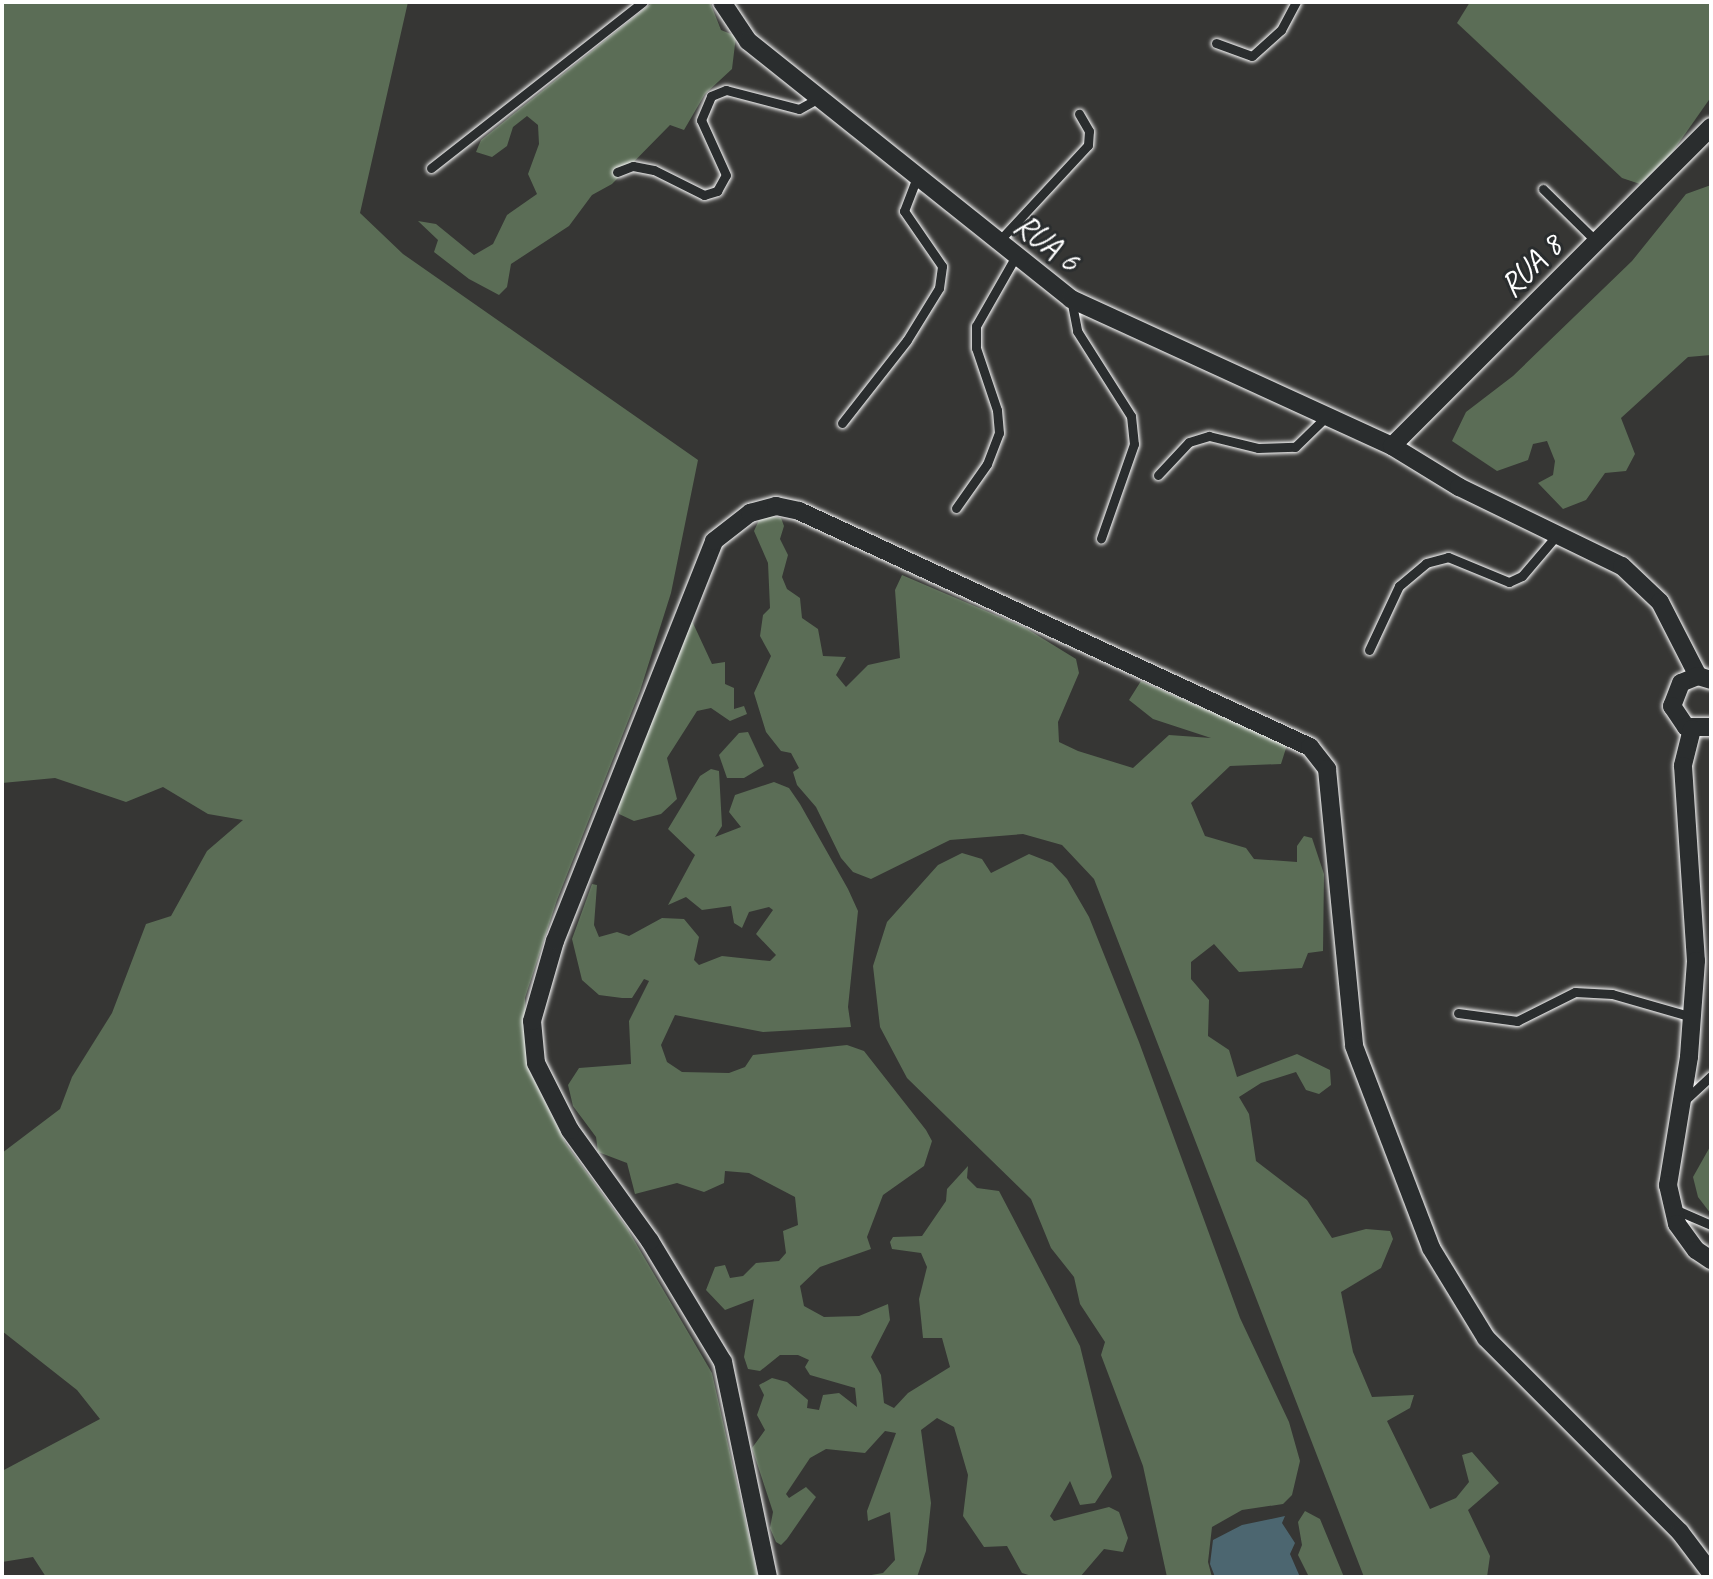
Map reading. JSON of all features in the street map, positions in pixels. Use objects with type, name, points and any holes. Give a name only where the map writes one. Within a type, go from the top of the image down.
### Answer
[{"type":"street","name":"RUA 6","points":[[722,2],[748,41],[1071,299],[1392,446],[1460,488],[1622,566],[1660,602],[1705,678]]},
{"type":"street","name":"RUA 8","points":[[1392,446],[1711,127]]},
{"type":"street","points":[[768,1577],[723,1362],[650,1241],[570,1129],[536,1063],[532,1021],[555,941],[714,541],[750,513],[776,506],[799,511],[1310,747],[1327,769],[1354,1046],[1431,1248],[1486,1338],[1680,1532],[1711,1573]]},
{"type":"street","points":[[1705,678],[1681,683],[1673,698],[1675,715],[1692,729],[1711,727]]},
{"type":"street","points":[[1692,729],[1683,766],[1696,961],[1682,1104],[1668,1185],[1674,1209],[1696,1250],[1711,1260]]},
{"type":"lane","points":[[431,168],[643,2]]},
{"type":"lane","points":[[1216,43],[1252,56],[1281,30],[1296,2]]},
{"type":"lane","points":[[617,172],[633,166],[654,170],[704,195],[717,191],[726,175],[701,120],[711,96],[726,90],[799,109],[819,98]]},
{"type":"lane","points":[[998,242],[1088,145],[1089,131],[1079,114]]},
{"type":"lane","points":[[842,423],[907,340],[939,288],[942,266],[904,211],[917,177]]},
{"type":"lane","points":[[1543,189],[1597,242]]},
{"type":"lane","points":[[956,508],[987,464],[999,433],[998,410],[976,348],[976,326],[1016,257]]},
{"type":"lane","points":[[1071,299],[1077,331],[1131,416],[1135,444],[1101,538]]},
{"type":"lane","points":[[1158,475],[1199,439],[1295,447],[1326,417]]},
{"type":"lane","points":[[1369,650],[1399,586],[1426,563],[1448,557],[1509,582],[1522,576],[1557,535]]},
{"type":"lane","points":[[1458,1013],[1517,1021],[1575,992],[1612,994],[1692,1017]]},
{"type":"lane","points":[[1682,1104],[1711,1076]]},
{"type":"lane","points":[[1674,1209],[1711,1225]]},
{"type":"green space","points":[[6,2],[408,2],[360,213],[403,254],[698,460],[671,593],[640,691],[557,900],[525,998],[527,1066],[566,1144],[627,1228],[712,1373],[758,1577],[46,1577],[33,1557],[2,1562],[2,1471],[100,1419],[77,1390],[2,1331],[2,1153],[60,1109],[72,1077],[112,1013],[146,924],[171,916],[207,851],[243,820],[208,814],[163,787],[126,802],[55,778],[2,783],[2,6]]},
{"type":"green space","points":[[653,2],[710,2],[721,30],[736,36],[732,69],[705,94],[684,130],[670,125],[612,184],[592,195],[569,226],[511,264],[507,287],[499,295],[469,279],[434,252],[438,240],[418,221],[436,224],[474,255],[493,244],[507,215],[537,194],[528,174],[539,144],[538,125],[527,116],[513,127],[507,146],[492,157],[476,152],[481,140]]},
{"type":"green space","points":[[1470,2],[1711,2],[1711,97],[1671,154],[1640,184],[1622,178],[1457,23]]},
{"type":"green space","points":[[1711,185],[1711,355],[1688,357],[1621,418],[1635,454],[1626,471],[1605,473],[1586,500],[1563,509],[1538,483],[1553,475],[1555,461],[1547,441],[1533,444],[1528,460],[1497,471],[1452,441],[1466,412],[1513,376],[1632,261],[1686,194]]},
{"type":"green space","points":[[769,516],[781,518],[784,526],[780,539],[788,555],[782,577],[787,589],[800,598],[802,618],[818,629],[823,656],[846,657],[836,675],[846,687],[868,665],[900,658],[895,590],[902,575],[1024,627],[1076,659],[1079,673],[1058,722],[1059,742],[1078,751],[1133,768],[1169,735],[1211,738],[1153,719],[1129,700],[1141,681],[1287,745],[1281,764],[1230,766],[1191,803],[1205,836],[1246,848],[1254,859],[1297,862],[1297,846],[1304,836],[1312,838],[1324,874],[1323,951],[1308,953],[1302,968],[1239,972],[1214,944],[1191,962],[1191,979],[1209,1000],[1208,1036],[1229,1050],[1237,1077],[1297,1054],[1330,1070],[1331,1085],[1319,1094],[1306,1090],[1296,1072],[1261,1083],[1239,1097],[1249,1114],[1256,1161],[1307,1200],[1332,1238],[1366,1229],[1390,1231],[1393,1239],[1381,1268],[1341,1292],[1353,1352],[1372,1397],[1414,1395],[1410,1408],[1387,1421],[1430,1509],[1456,1498],[1469,1482],[1462,1455],[1472,1452],[1499,1483],[1468,1510],[1490,1556],[1487,1577],[1364,1577],[1094,879],[1062,845],[1023,834],[950,840],[871,879],[853,872],[841,858],[816,807],[797,785],[793,772],[799,768],[791,753],[781,751],[766,732],[754,693],[771,656],[760,636],[763,615],[770,608],[768,563],[754,531],[759,520]]},
{"type":"green space","points":[[692,621],[712,664],[725,662],[725,684],[734,688],[734,709],[744,706],[747,714],[730,721],[711,708],[697,711],[667,758],[677,799],[661,814],[634,821],[619,814],[618,798]]},
{"type":"green space","points":[[748,732],[764,766],[744,778],[727,778],[719,755],[739,733]]},
{"type":"green space","points":[[711,769],[719,771],[722,826],[715,837],[741,827],[729,812],[735,795],[774,782],[789,788],[848,889],[858,911],[848,1007],[851,1027],[763,1032],[675,1015],[661,1045],[667,1062],[682,1072],[729,1073],[745,1067],[753,1055],[847,1045],[864,1051],[926,1130],[932,1141],[924,1166],[883,1195],[867,1237],[871,1249],[820,1267],[800,1286],[804,1306],[824,1317],[859,1316],[888,1304],[890,1320],[871,1357],[881,1375],[884,1403],[894,1408],[908,1393],[950,1367],[942,1338],[923,1338],[919,1299],[927,1267],[921,1253],[892,1249],[890,1242],[893,1237],[922,1236],[946,1201],[947,1189],[968,1166],[967,1178],[977,1188],[999,1191],[1080,1346],[1112,1477],[1095,1503],[1080,1505],[1070,1481],[1050,1516],[1054,1521],[1109,1507],[1119,1512],[1128,1538],[1123,1552],[1104,1549],[1080,1577],[1035,1577],[1022,1573],[1007,1546],[984,1547],[963,1516],[968,1475],[954,1427],[937,1418],[921,1430],[931,1503],[926,1551],[917,1577],[860,1577],[883,1573],[895,1560],[890,1512],[868,1521],[867,1511],[896,1433],[885,1431],[865,1453],[826,1449],[810,1458],[786,1494],[789,1498],[806,1487],[816,1497],[787,1539],[781,1545],[776,1542],[770,1528],[773,1512],[752,1448],[765,1430],[757,1415],[764,1395],[759,1385],[772,1378],[787,1382],[808,1400],[807,1408],[819,1410],[823,1395],[839,1393],[857,1407],[855,1388],[810,1375],[805,1367],[809,1360],[798,1355],[780,1355],[760,1371],[748,1369],[744,1357],[754,1299],[725,1310],[706,1290],[715,1267],[725,1265],[730,1278],[743,1276],[756,1263],[779,1261],[786,1253],[783,1231],[798,1225],[795,1197],[749,1173],[725,1171],[724,1183],[704,1192],[677,1183],[635,1194],[627,1163],[598,1152],[596,1137],[573,1106],[568,1085],[579,1068],[631,1064],[629,1021],[649,981],[644,979],[632,998],[622,998],[599,995],[582,980],[572,939],[592,884],[597,885],[594,925],[599,937],[617,932],[629,936],[662,918],[684,919],[699,937],[694,960],[699,965],[722,956],[770,961],[776,955],[756,934],[773,910],[769,907],[749,912],[742,928],[734,923],[731,906],[702,910],[686,897],[668,905],[695,855],[668,829],[700,776]]},
{"type":"green space","points":[[962,853],[982,859],[991,873],[1029,854],[1052,863],[1067,879],[1089,917],[1139,1042],[1240,1318],[1289,1422],[1300,1461],[1292,1495],[1283,1504],[1242,1510],[1212,1527],[1208,1562],[1212,1577],[1167,1577],[1143,1466],[1101,1355],[1105,1342],[1080,1304],[1074,1277],[1051,1248],[1031,1199],[907,1078],[880,1027],[873,966],[887,922],[938,865]]},
{"type":"green space","points":[[1711,1145],[1711,1214],[1698,1197],[1693,1177]]},
{"type":"green space","points":[[1305,1511],[1320,1519],[1344,1577],[1309,1577],[1298,1555],[1302,1545],[1298,1522]]},
{"type":"water","points":[[1285,1516],[1282,1523],[1295,1543],[1290,1554],[1300,1577],[1215,1577],[1210,1564],[1213,1540],[1242,1525]]}]
